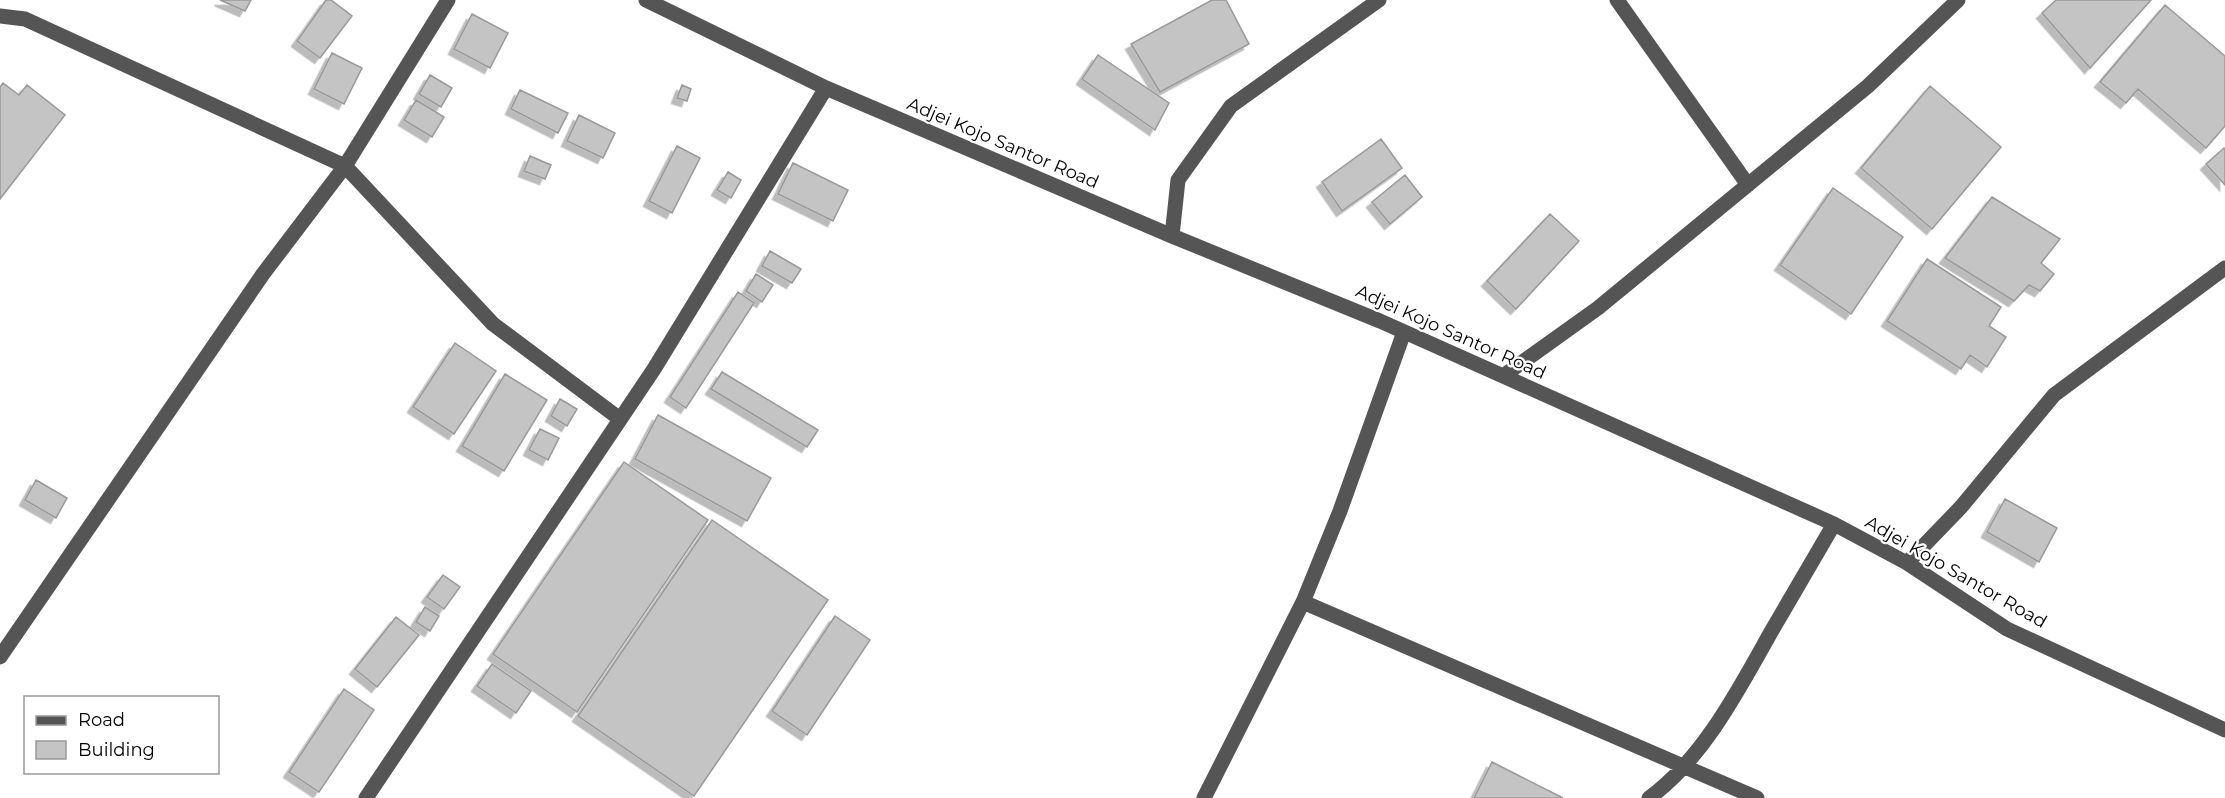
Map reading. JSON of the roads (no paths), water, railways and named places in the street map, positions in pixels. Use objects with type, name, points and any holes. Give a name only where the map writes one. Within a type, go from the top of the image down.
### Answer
[{"type":"street","points":[[0,657],[263,274],[345,166],[448,0]]},
{"type":"street","name":"Adjei Kojo Santor Road","points":[[646,0],[826,88],[1404,332],[1834,524],[1907,563],[2007,629],[2225,730]]},
{"type":"street","points":[[1172,236],[1178,180],[1231,106],[1379,0]]},
{"type":"street","points":[[1617,0],[1748,185]]},
{"type":"street","points":[[1503,376],[1599,308],[1868,86],[1958,0]]},
{"type":"street","points":[[0,16],[25,19],[345,166],[493,324],[620,419]]},
{"type":"street","points":[[366,798],[654,369],[826,88]]},
{"type":"street","points":[[1907,563],[1961,507],[2054,395],[2225,268]]},
{"type":"street","points":[[1204,798],[1303,602],[1340,511],[1404,332]]},
{"type":"street","points":[[1649,798],[1684,767],[1737,695],[1834,524]]},
{"type":"street","points":[[1303,602],[1757,798]]}]
